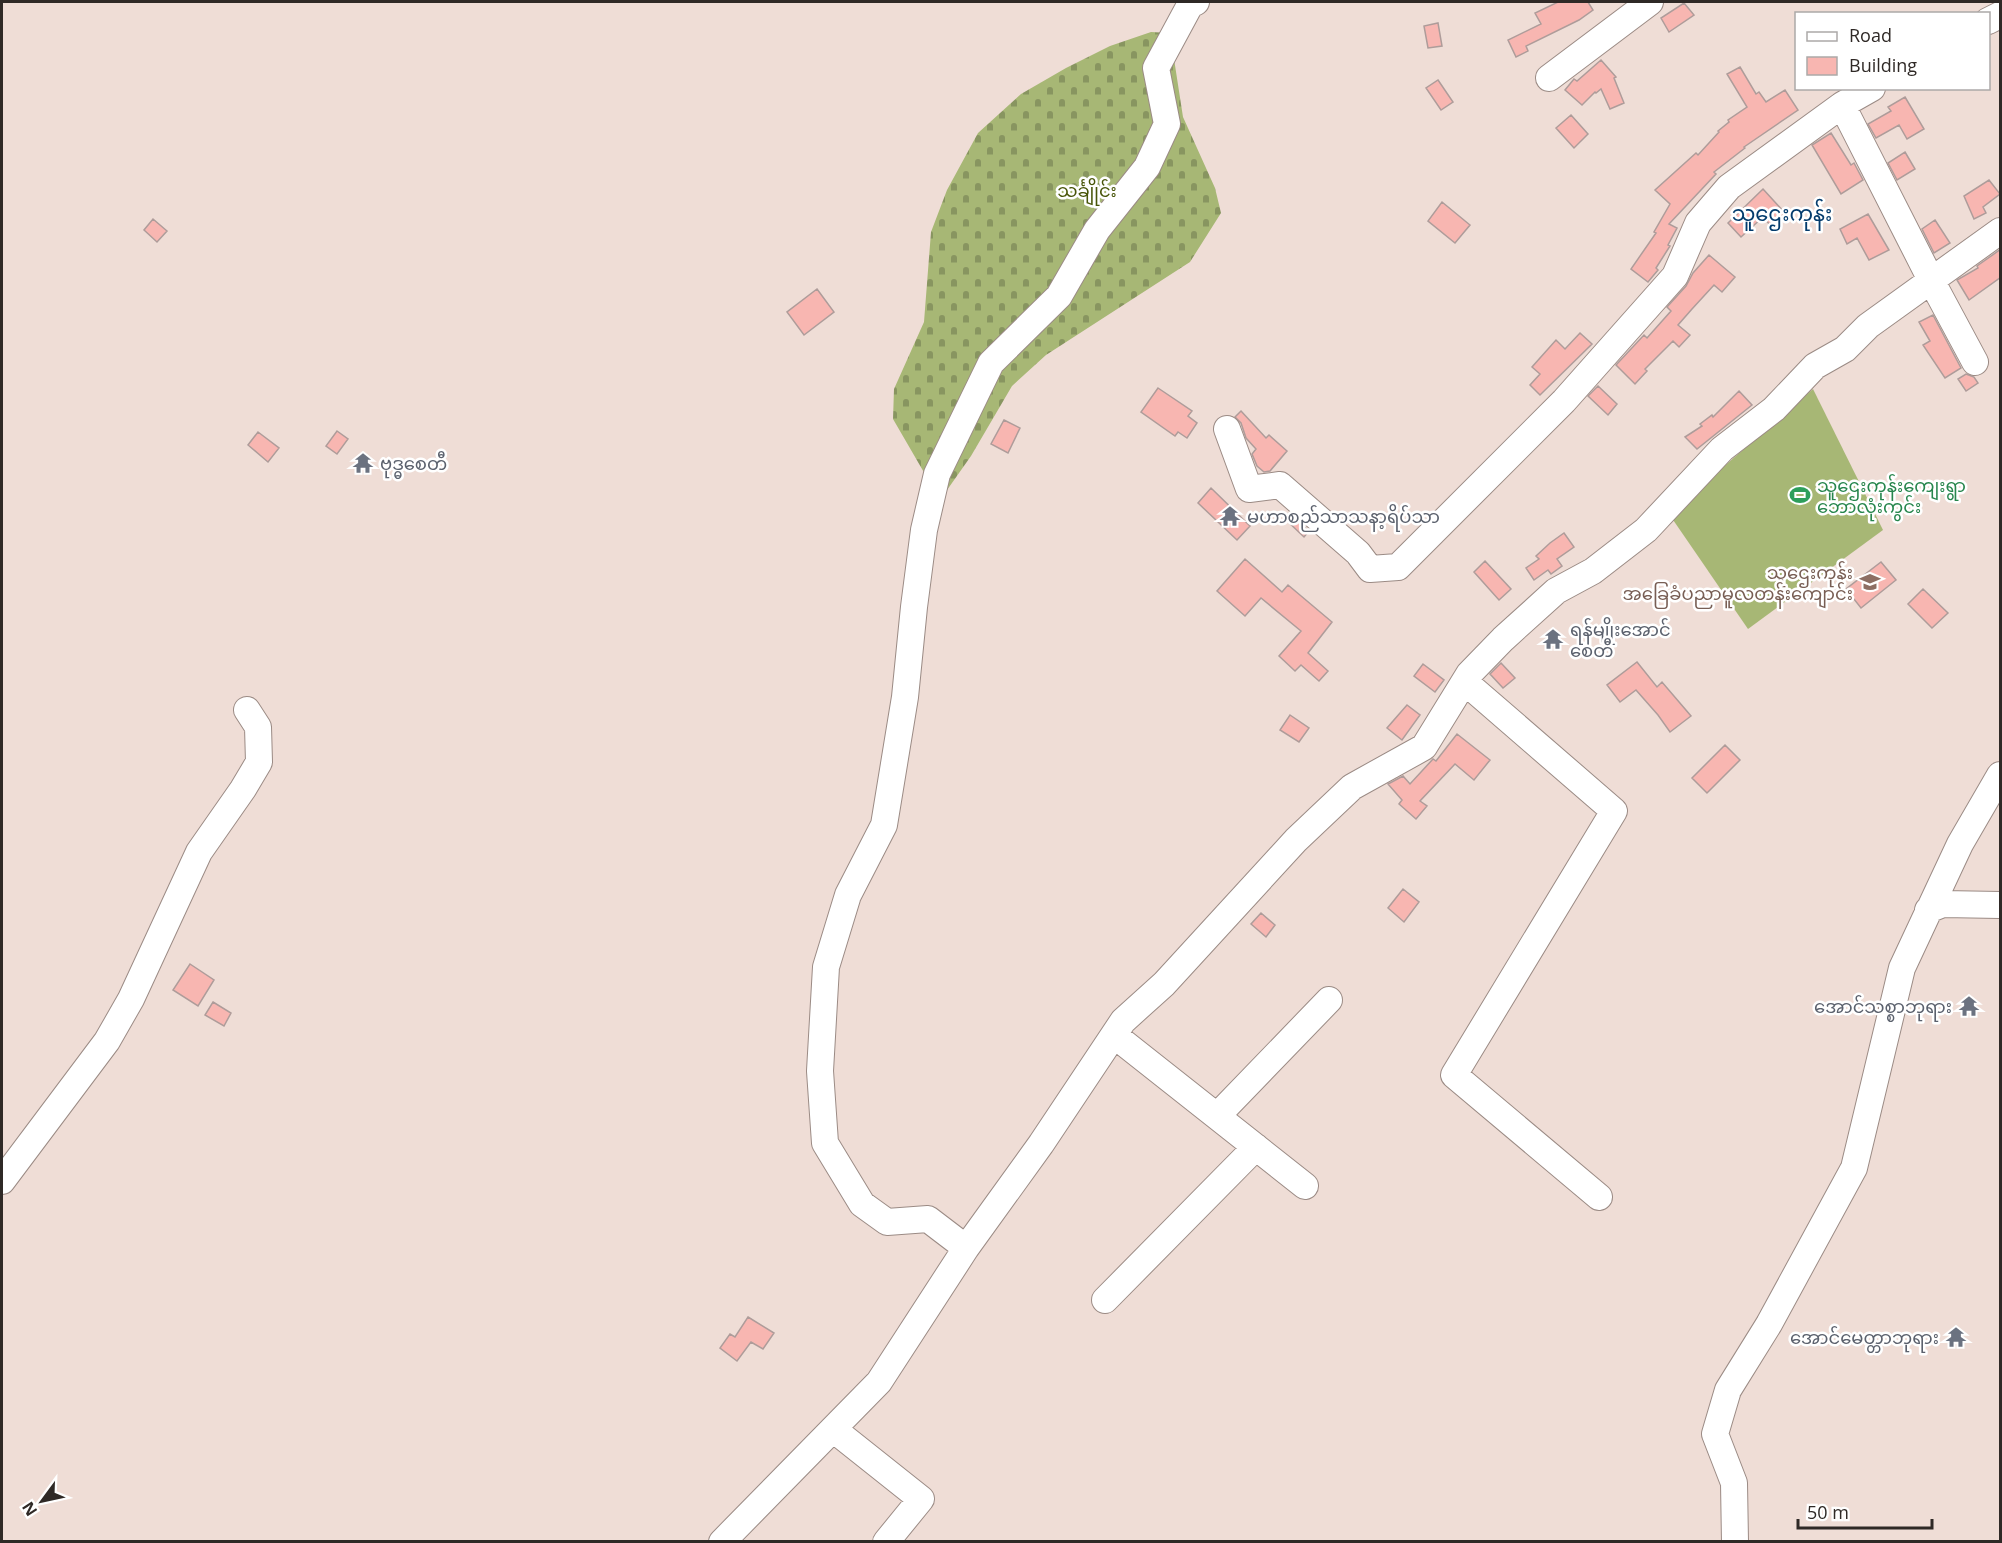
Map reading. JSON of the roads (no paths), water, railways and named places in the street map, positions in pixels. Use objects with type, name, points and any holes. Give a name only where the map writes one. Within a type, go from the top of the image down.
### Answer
[{"type":"street","points":[[966,1248],[928,1219],[887,1222],[862,1204],[825,1143],[820,1071],[826,966],[848,895],[884,825],[905,698],[924,530],[937,474],[991,363],[1059,296],[1097,230],[1147,167],[1167,124],[1156,68],[1190,5],[1196,2]]},
{"type":"street","points":[[1549,78],[1650,2]]},
{"type":"street","points":[[1227,429],[1250,489],[1280,485],[1358,553],[1370,569],[1398,567],[1564,401],[1675,276],[1698,223],[1728,187],[1842,105],[1868,90]]},
{"type":"street","points":[[1842,105],[1931,280],[1976,362]]},
{"type":"street","points":[[722,1542],[879,1382],[966,1248],[1041,1144],[1123,1021],[1164,984],[1296,840],[1352,787],[1424,747],[1469,674],[1496,646],[1556,591],[1593,571],[1646,530],[1722,449],[1774,409],[1815,366],[1845,349],[1868,326],[2001,231]]},
{"type":"street","points":[[1465,682],[1614,811],[1454,1075],[1599,1197]]},
{"type":"street","points":[[2,1181],[107,1041],[131,999],[199,852],[259,762],[258,727],[247,710]]},
{"type":"street","points":[[1734,1542],[1734,1483],[1715,1434],[1728,1390],[1768,1324],[1854,1168],[1902,968],[1960,844],[2001,775]]},
{"type":"street","points":[[1928,910],[1943,904],[2001,905]]},
{"type":"street","points":[[1217,1116],[1329,1000]]},
{"type":"street","points":[[1114,1035],[1305,1186]]},
{"type":"street","points":[[1105,1300],[1256,1147]]},
{"type":"street","points":[[833,1429],[921,1499],[886,1542]]},
{"type":"place","name":"ဗုဒ္ဓစေတီ","points":[[363,463]]},
{"type":"place","name":"သူဌေးကုန်းကျေးရွာ ဘောလုံးကွင်း","points":[[1800,495]]},
{"type":"place","name":"မဟာစည်သာသနာ့ရိပ်သာ","points":[[1230,516]]},
{"type":"place","name":"သူဌေးကုန်း အခြေခံပညာမူလတန်းကျောင်း","points":[[1870,582]]},
{"type":"place","name":"ရန်မျိုးအောင် စေတီ","points":[[1553,639]]},
{"type":"place","name":"အောင်သစ္စာဘုရား","points":[[1969,1006]]},
{"type":"place","name":"အောင်မေတ္တာဘုရား","points":[[1956,1337]]},
{"type":"district","name":"သူဌေးကုန်း","points":[[1782,213]]},
{"type":"park label","name":"သင်္ချိုင်း","points":[[1087,190]]}]
